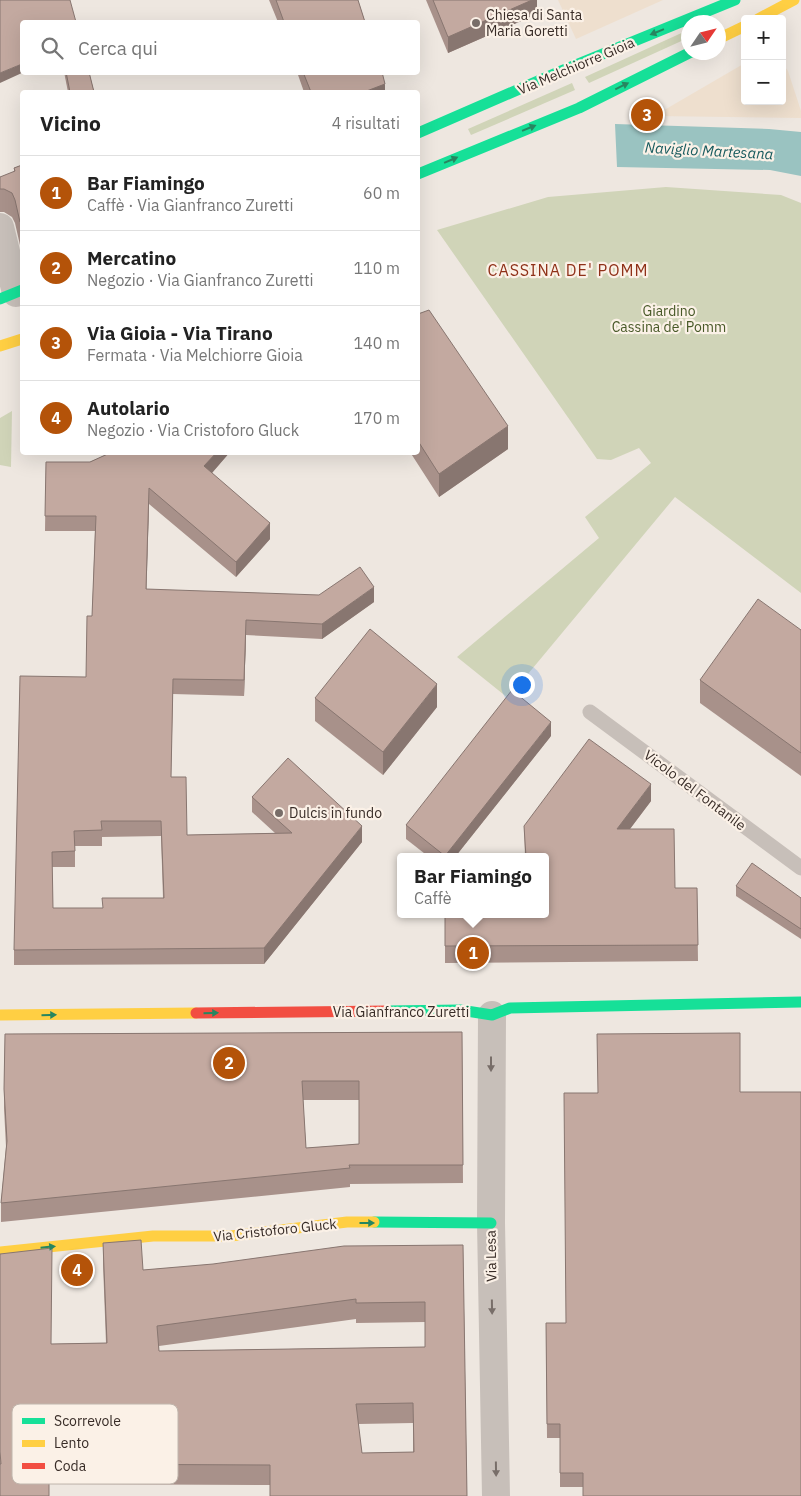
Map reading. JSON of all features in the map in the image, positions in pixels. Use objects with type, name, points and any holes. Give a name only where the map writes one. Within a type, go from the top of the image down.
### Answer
[{"type":"street","name":"Via Melchiorre Gioia","points":[[420,133],[561,71],[735,0]]},
{"type":"street","points":[[766,15],[794,0]]},
{"type":"street","points":[[726,35],[741,28]]},
{"type":"street","points":[[420,173],[578,108],[681,57]]},
{"type":"street","points":[[0,227],[13,294]]},
{"type":"street","points":[[0,346],[20,339]]},
{"type":"street","name":"Via Gianfranco Zuretti","points":[[0,1015],[460,1010],[492,1015],[510,1008],[801,1002]]},
{"type":"street","name":"Via Lesa","points":[[492,1015],[491,1223],[496,1496]]},
{"type":"street","name":"Via Cristoforo Gluck","points":[[0,1252],[153,1236],[231,1236],[346,1222],[491,1223]]},
{"type":"lane","name":"Vicolo del Fontanile","points":[[590,712],[801,868]]},
{"type":"green space","points":[[681,33],[681,41],[589,83],[585,77]]},
{"type":"green space","points":[[572,83],[575,90],[471,135],[468,129]]},
{"type":"green space","name":"Giardino Cassina de' Pomm","points":[[666,187],[781,195],[801,203],[801,593],[675,497],[508,698],[457,657],[599,538],[585,517],[651,463],[639,448],[611,460],[597,459],[437,230],[548,197]]},
{"type":"green space","points":[[12,411],[11,467],[0,465],[0,418]]},
{"type":"shaded area","points":[[558,0],[663,0],[576,39]]},
{"type":"shaded area","points":[[741,65],[741,105],[786,105],[786,68],[801,111],[801,118],[654,116]]},
{"type":"water","name":"Naviglio Martesana","points":[[615,124],[769,129],[801,132],[801,176],[770,170],[617,167]]},
{"type":"building","points":[[0,0],[70,0],[75,20],[20,20],[20,65],[0,73]]},
{"type":"building","points":[[276,0],[358,0],[364,20],[283,20]]},
{"type":"building","points":[[433,0],[532,0],[448,37]]},
{"type":"building","points":[[67,75],[90,75],[94,90],[70,90]]},
{"type":"building","points":[[304,75],[383,75],[385,84],[369,90],[310,90]]},
{"type":"building","points":[[20,166],[20,222],[12,193],[0,189],[0,177],[15,171],[14,168]]},
{"type":"building","points":[[429,310],[508,426],[439,474],[420,444],[420,313]]},
{"type":"building","points":[[105,455],[214,455],[204,466],[270,523],[236,562],[149,488],[146,589],[319,595],[360,567],[374,587],[322,624],[246,620],[244,680],[173,679],[171,777],[186,777],[187,835],[292,833],[252,797],[288,758],[362,826],[264,948],[14,950],[20,676],[86,677],[87,616],[92,616],[96,516],[45,516],[46,462],[90,462]],"holes":[[[101,821],[161,821],[164,898],[102,898],[103,908],[53,908],[52,852],[75,851],[74,831],[102,830]]]},
{"type":"building","points":[[758,599],[801,630],[801,753],[700,680]]},
{"type":"building","points":[[370,629],[437,684],[383,752],[315,698]]},
{"type":"building","points":[[512,690],[551,722],[447,853],[441,853],[406,825]]},
{"type":"building","points":[[589,739],[651,784],[617,829],[674,829],[675,888],[697,888],[698,945],[445,946],[445,918],[549,918],[549,853],[526,853],[524,826]]},
{"type":"building","points":[[752,863],[801,898],[801,929],[736,886]]},
{"type":"building","points":[[462,1032],[463,1165],[349,1165],[350,1168],[1,1203],[7,1141],[4,1089],[5,1034]],"holes":[[[302,1081],[359,1081],[359,1144],[306,1148]]]},
{"type":"building","points":[[740,1033],[740,1092],[801,1092],[801,1496],[583,1496],[583,1473],[560,1473],[560,1424],[547,1424],[546,1323],[566,1323],[564,1093],[598,1093],[597,1034]]},
{"type":"building","points":[[141,1240],[143,1270],[213,1264],[344,1246],[463,1245],[467,1496],[270,1496],[270,1465],[178,1465],[178,1404],[12,1404],[12,1484],[49,1484],[49,1496],[0,1496],[0,1254],[52,1248],[51,1344],[107,1343],[103,1243]],"holes":[[[356,1299],[356,1303],[425,1302],[425,1347],[159,1351],[157,1326]],[[413,1403],[414,1452],[362,1453],[356,1404]]]},
{"type":"traffic: fast","points":[[420,132],[561,71],[735,0]]},
{"type":"traffic: fast","points":[[420,173],[579,108],[681,57]]},
{"type":"traffic: fast","points":[[0,299],[20,291]]},
{"type":"traffic: fast","points":[[388,1011],[460,1010],[492,1015],[510,1008],[801,1002]]},
{"type":"traffic: fast","points":[[374,1222],[491,1223]]},
{"type":"traffic: slow","points":[[766,15],[794,0]]},
{"type":"traffic: slow","points":[[726,35],[741,28]]},
{"type":"traffic: slow","points":[[0,346],[20,340]]},
{"type":"traffic: slow","points":[[0,1015],[196,1013]]},
{"type":"traffic: slow","points":[[0,1252],[153,1236],[231,1236],[347,1222],[374,1222]]},
{"type":"traffic: jam","points":[[196,1013],[388,1011]]},
{"type":"place","name":"Chiesa di Santa Maria Goretti","points":[[476,23]]},
{"type":"place","name":"Via Gioia - Via Tirano","points":[[647,115]]},
{"type":"place","name":"Dulcis in fundo","points":[[279,813]]},
{"type":"place","name":"Bar Fiamingo","points":[[473,953]]},
{"type":"place","name":"Mercatino","points":[[229,1063]]},
{"type":"place","name":"Autolario","points":[[77,1270]]},
{"type":"district","name":"CASSINA DE' POMM","points":[[568,270]]}]
